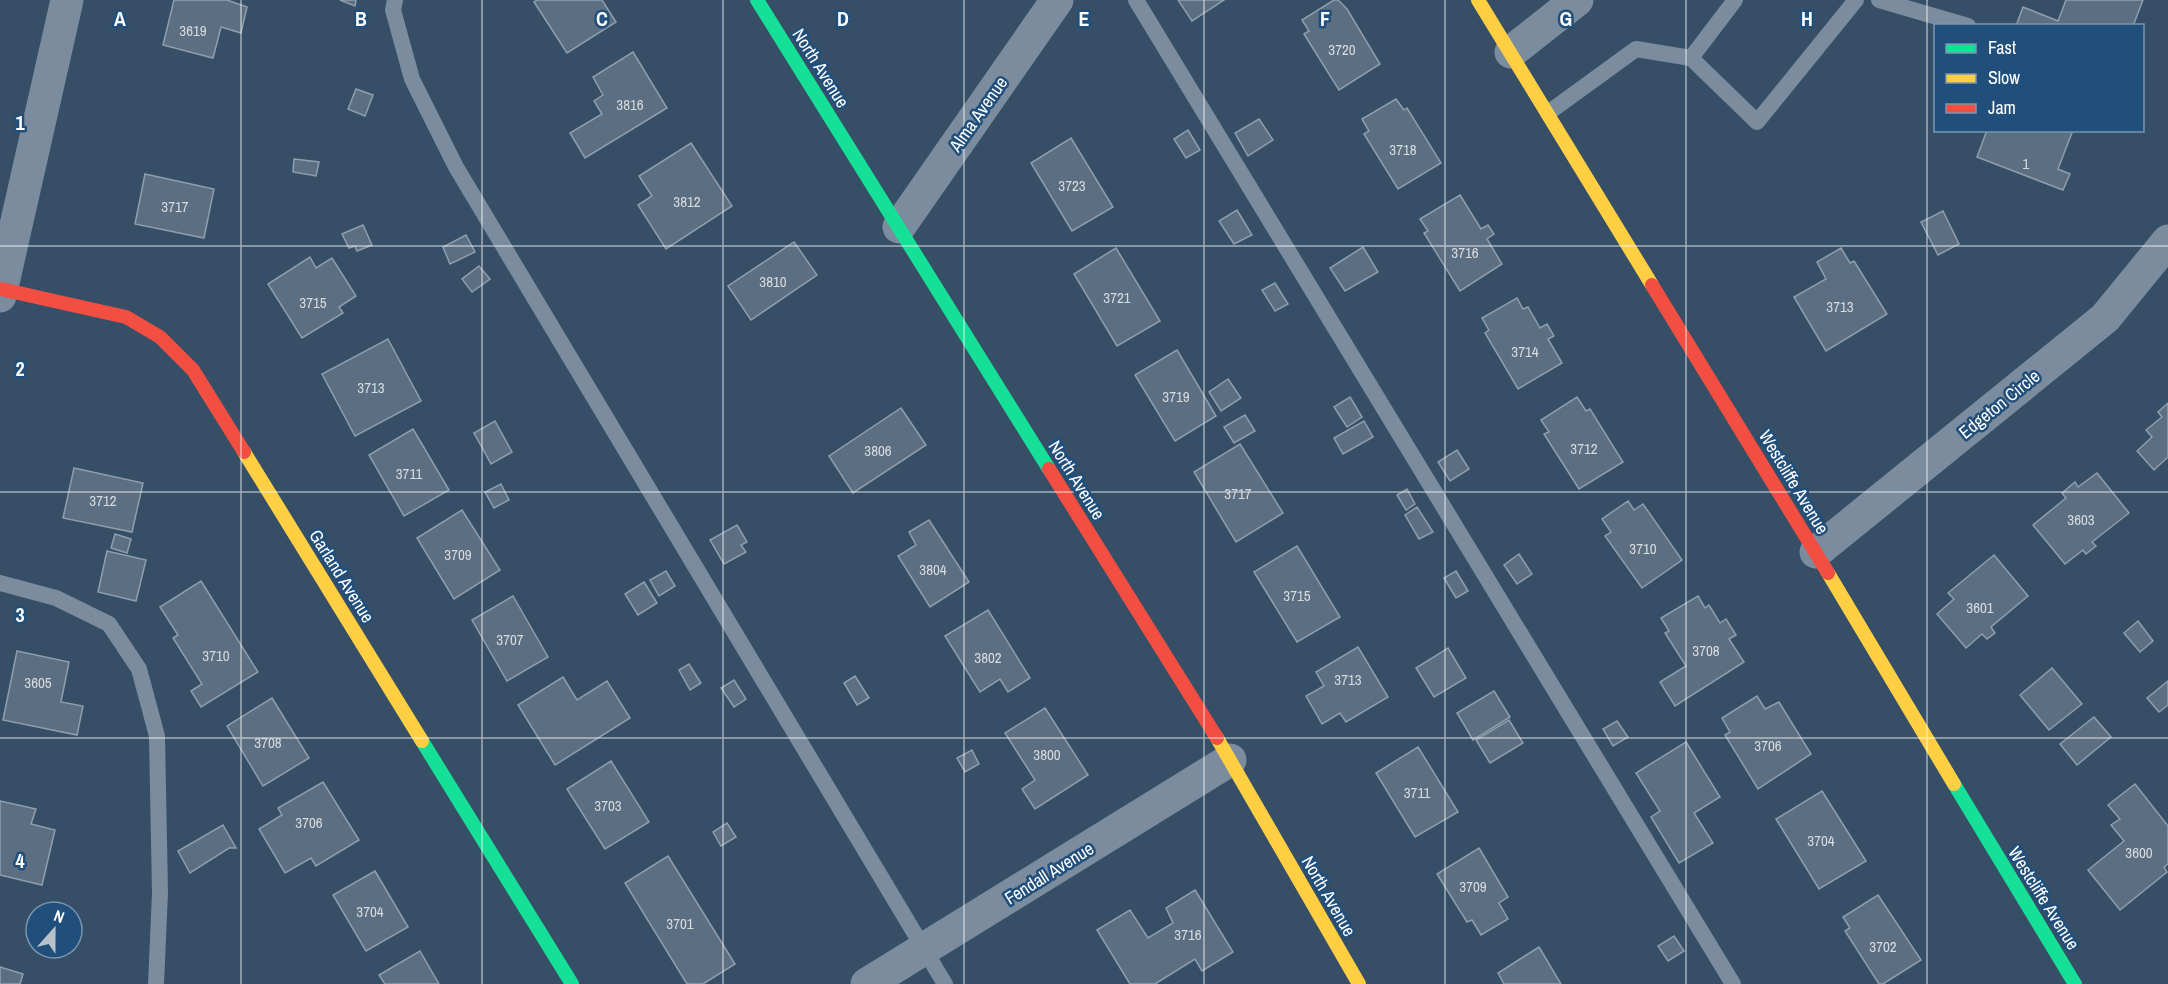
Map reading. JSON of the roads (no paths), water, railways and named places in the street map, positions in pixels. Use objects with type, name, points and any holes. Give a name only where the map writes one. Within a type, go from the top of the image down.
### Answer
[{"type":"street","points":[[1,292],[67,0]]},
{"type":"street","name":"North Avenue","points":[[757,0],[1230,760],[1359,984]]},
{"type":"street","name":"Alma Avenue","points":[[899,227],[1057,0]]},
{"type":"street","name":"Westcliffe Avenue","points":[[1478,0],[2075,984]]},
{"type":"street","points":[[1511,52],[1577,0]]},
{"type":"street","name":"Edgeton Circle","points":[[1815,552],[2105,318],[2168,241]]},
{"type":"street","name":"Garland Avenue","points":[[1,292],[126,317],[160,337],[193,370],[572,984]]},
{"type":"street","name":"Fendall Avenue","points":[[867,984],[1230,760]]},
{"type":"lane","points":[[394,0],[393,10],[412,80],[456,167],[945,984]]},
{"type":"lane","points":[[1136,0],[1733,984]]},
{"type":"lane","points":[[1691,58],[1736,0]]},
{"type":"lane","points":[[1548,113],[1636,49],[1691,58],[1757,122],[1856,0]]},
{"type":"lane","points":[[1879,0],[1961,24]]},
{"type":"lane","points":[[0,583],[56,598],[109,624],[139,669],[157,736],[160,893],[156,984]]}]
